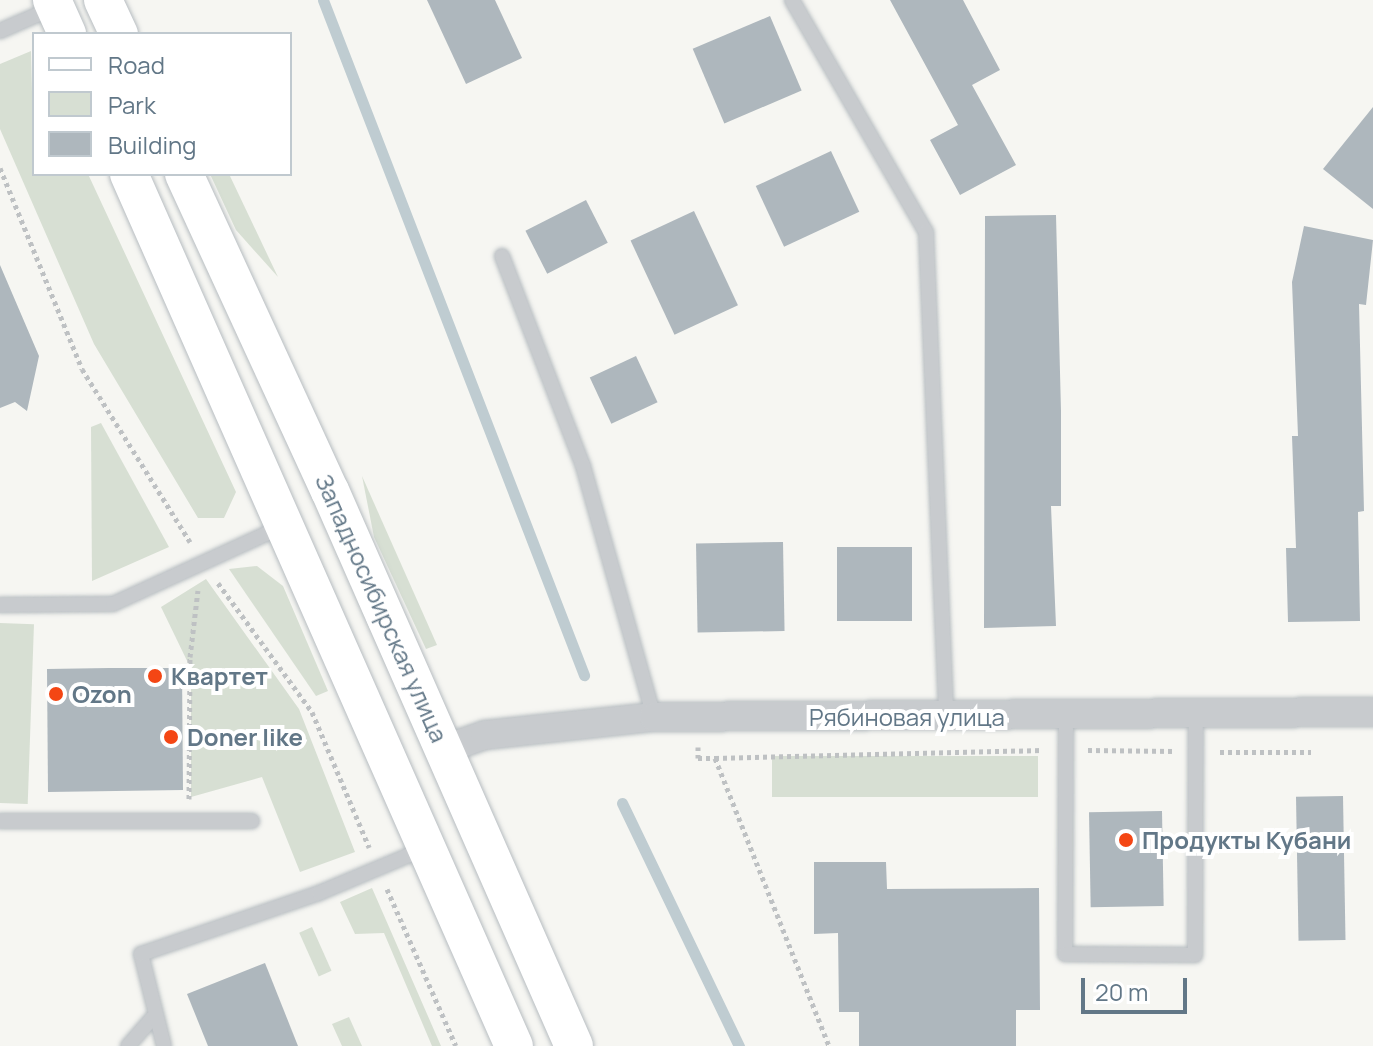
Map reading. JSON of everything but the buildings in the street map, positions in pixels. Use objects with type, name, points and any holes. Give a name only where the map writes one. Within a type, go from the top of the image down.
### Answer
[{"type":"main road","points":[[130,176],[514,1046]]},
{"type":"main road","name":"Западносибирская улица","points":[[185,176],[445,749],[574,1046]]},
{"type":"street","name":"Рябиновая улица","points":[[445,749],[485,735],[654,717],[1196,717],[1373,712]]},
{"type":"lane","points":[[792,0],[926,232],[946,718]]},
{"type":"lane","points":[[0,31],[58,14]]},
{"type":"lane","points":[[502,256],[583,466],[654,717]]},
{"type":"lane","points":[[0,605],[113,604],[283,526]]},
{"type":"lane","points":[[1066,716],[1065,954],[1195,955],[1196,717]]},
{"type":"lane","points":[[0,821],[252,821]]},
{"type":"lane","points":[[164,1046],[153,1017],[141,954],[378,869],[427,847]]},
{"type":"lane","points":[[128,1046],[153,1017]]},
{"type":"path","points":[[0,168],[82,369],[201,561],[312,712],[456,1046]]},
{"type":"path","points":[[173,801],[189,801],[190,657],[201,561]]},
{"type":"path","points":[[697,718],[698,758],[1066,750],[1311,752]]},
{"type":"path","points":[[715,758],[829,1046]]},
{"type":"green space","points":[[31,51],[32,176],[89,176],[236,492],[224,518],[198,518],[94,344],[0,129],[0,64]]},
{"type":"green space","points":[[211,176],[230,176],[278,277],[236,230]]},
{"type":"green space","points":[[101,423],[169,547],[92,581],[91,427]]},
{"type":"green space","points":[[362,476],[437,645],[426,649],[374,537]]},
{"type":"green space","points":[[257,566],[283,586],[328,691],[316,696],[229,569]]},
{"type":"green space","points":[[206,579],[299,709],[355,852],[300,872],[262,777],[191,797],[191,669],[161,607]]},
{"type":"green space","points":[[0,623],[34,624],[28,804],[0,803]]},
{"type":"green space","points":[[772,756],[1038,756],[1038,797],[772,797]]},
{"type":"green space","points":[[372,888],[441,1046],[432,1046],[384,933],[355,934],[340,902]]},
{"type":"green space","points":[[312,927],[332,971],[319,977],[299,933]]},
{"type":"green space","points":[[349,1017],[362,1046],[342,1046],[332,1024]]},
{"type":"waterway","points":[[323,0],[584,675]]},
{"type":"waterway","points":[[622,803],[739,1046]]},
{"type":"place","name":"Квартет","points":[[155,676]]},
{"type":"place","name":"Ozon","points":[[56,694]]},
{"type":"place","name":"Doner like","points":[[171,737]]},
{"type":"place","name":"Продукты Кубани","points":[[1126,840]]}]
